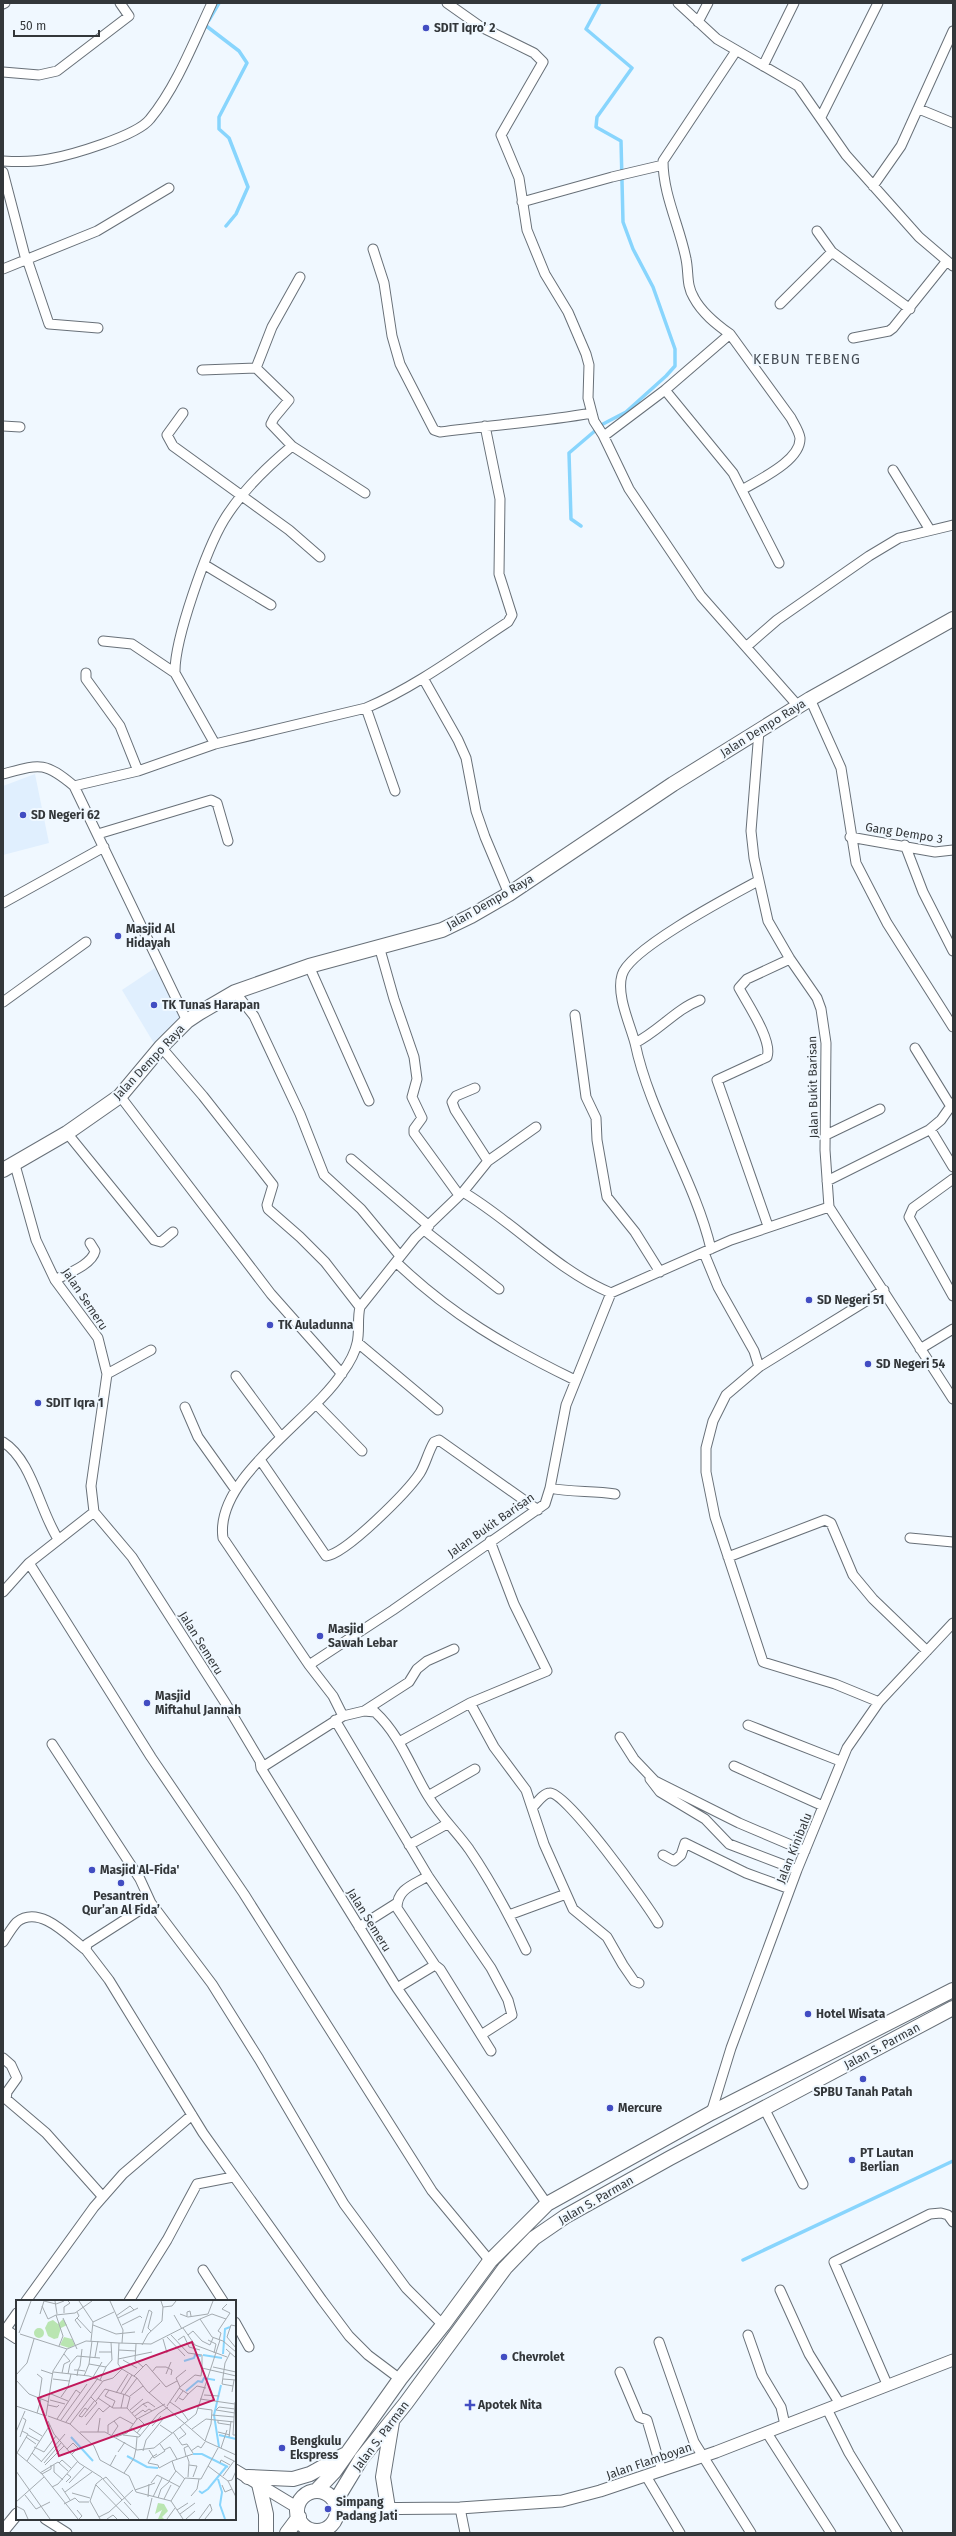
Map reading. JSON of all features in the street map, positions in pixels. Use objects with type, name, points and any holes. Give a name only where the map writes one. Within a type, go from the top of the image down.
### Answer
[{"type":"main road","name":"Jalan Dempo Raya","points":[[9,1167],[67,1133],[120,1096],[161,1047],[187,1021],[235,992],[309,966],[442,930],[509,894],[673,784],[805,703],[953,619]]},
{"type":"main road","name":"Jalan S. Parman","points":[[316,2491],[334,2472],[345,2454],[400,2379],[443,2326],[490,2261],[547,2204],[711,2113],[953,1990]]},
{"type":"main road","name":"Jalan S. Parman","points":[[336,2506],[361,2459],[393,2419],[505,2268],[534,2238],[566,2216],[764,2108],[953,2008]]},
{"type":"main road","points":[[388,2508],[383,2477],[393,2419]]},
{"type":"main road","points":[[266,2533],[266,2514],[254,2480],[293,2479],[310,2474],[345,2454]]},
{"type":"main road","points":[[287,2533],[306,2495],[316,2491],[327,2494],[336,2506],[334,2521],[330,2526],[318,2531],[309,2531],[301,2523],[298,2513]]},
{"type":"street","points":[[3,72],[39,75],[57,71],[129,16],[120,3]]},
{"type":"street","points":[[3,161],[49,159],[95,146],[140,129],[150,120],[165,96],[212,3]]},
{"type":"street","points":[[447,3],[481,27],[534,54],[543,62],[501,135],[519,178],[527,230],[545,274],[568,312],[586,354],[588,365],[588,398],[593,417],[604,435],[628,489],[701,596],[746,647],[805,703],[841,768],[850,837],[856,863],[880,910],[953,1027]]},
{"type":"street","points":[[678,3],[717,39],[798,86],[846,155],[919,236],[950,264],[889,331],[853,338]]},
{"type":"street","points":[[698,22],[708,3]]},
{"type":"street","points":[[763,66],[794,3]]},
{"type":"street","points":[[821,117],[878,3]]},
{"type":"street","points":[[874,186],[901,146],[953,31]]},
{"type":"street","points":[[736,51],[672,144],[663,165],[687,260],[688,282],[693,297],[714,323],[730,334],[791,418],[799,432],[800,440],[794,456],[742,490]]},
{"type":"street","points":[[919,109],[953,123]]},
{"type":"street","points":[[522,202],[612,177],[663,165]]},
{"type":"street","points":[[3,172],[26,260],[49,324],[98,328]]},
{"type":"street","points":[[3,269],[96,231],[169,188]]},
{"type":"street","points":[[816,231],[832,252],[910,308]]},
{"type":"street","points":[[373,249],[384,283],[392,336],[400,364],[428,421],[434,430],[440,432],[514,422],[540,422],[593,417]]},
{"type":"street","points":[[780,304],[832,252]]},
{"type":"street","points":[[256,368],[272,327],[300,277]]},
{"type":"street","points":[[604,435],[665,390],[730,334]]},
{"type":"street","points":[[202,370],[256,368],[289,400],[271,424],[292,446],[365,493]]},
{"type":"street","points":[[665,390],[733,473],[779,563]]},
{"type":"street","points":[[183,413],[167,435],[168,441],[243,496],[320,557]]},
{"type":"street","points":[[3,426],[20,427]]},
{"type":"street","points":[[74,786],[138,771],[216,744],[366,708],[389,698],[423,678],[511,620],[511,610],[499,574],[500,499],[485,426]]},
{"type":"street","points":[[174,673],[174,661],[183,624],[224,520],[275,460],[292,446]]},
{"type":"street","points":[[893,470],[930,530]]},
{"type":"street","points":[[746,647],[777,620],[869,556],[900,538],[953,525]]},
{"type":"street","points":[[205,565],[271,605]]},
{"type":"street","points":[[103,641],[132,644],[174,673],[216,744]]},
{"type":"street","points":[[86,673],[86,679],[120,726],[138,771]]},
{"type":"street","points":[[423,678],[458,740],[466,758],[476,811],[485,837],[509,894]]},
{"type":"street","points":[[366,708],[395,791]]},
{"type":"street","name":"Jalan Bukit Barisan","points":[[759,731],[751,831],[758,881],[768,921],[790,959],[817,998],[821,1009],[826,1043],[826,1135],[829,1207],[884,1290],[953,1400]]},
{"type":"street","points":[[3,774],[42,766],[54,770],[74,786],[98,834],[123,892],[139,918],[187,1021]]},
{"type":"street","points":[[98,834],[211,800],[217,803],[228,841]]},
{"type":"street","name":"Gang Dempo 3","points":[[850,837],[905,845],[935,852],[953,850]]},
{"type":"street","points":[[905,845],[923,892],[953,952]]},
{"type":"street","points":[[3,903],[104,847]]},
{"type":"street","points":[[758,881],[684,923],[628,963],[622,975],[621,987],[635,1043],[662,1120],[704,1218],[707,1251],[718,1287],[754,1351],[759,1367]]},
{"type":"street","points":[[3,1002],[86,942]]},
{"type":"street","points":[[379,946],[394,1000],[414,1057],[416,1084],[412,1097],[422,1118],[414,1129],[414,1133],[461,1194],[486,1205],[557,1260],[611,1293],[768,1226],[829,1207]]},
{"type":"street","points":[[768,1226],[717,1080],[767,1057],[769,1051],[766,1040],[739,988],[747,979],[790,959]]},
{"type":"street","points":[[309,966],[369,1101]]},
{"type":"street","points":[[235,992],[254,1016],[300,1114],[324,1175],[361,1209],[398,1259],[426,1291],[497,1340],[575,1380]]},
{"type":"street","points":[[635,1043],[653,1034],[671,1018],[700,1000]]},
{"type":"street","points":[[575,1015],[586,1097],[596,1118],[597,1140],[608,1197],[635,1232],[660,1272]]},
{"type":"street","points":[[161,1047],[203,1096],[273,1185],[267,1204],[268,1209],[300,1237],[325,1262],[360,1307]]},
{"type":"street","points":[[827,1181],[928,1130],[941,1120],[951,1104],[915,1048]]},
{"type":"street","points":[[475,1088],[456,1096],[452,1102],[455,1110],[488,1161]]},
{"type":"street","points":[[120,1096],[271,1294],[342,1374]]},
{"type":"street","points":[[826,1135],[880,1109]]},
{"type":"street","points":[[481,2035],[512,2015],[508,2000],[474,1942],[428,1876],[409,1845],[339,1718],[333,1696],[309,1665],[223,1538],[221,1525],[226,1507],[236,1489],[281,1437],[316,1404],[342,1374],[358,1343],[357,1319],[360,1307],[398,1259],[426,1228],[461,1194],[488,1161],[536,1127]]},
{"type":"street","points":[[928,1130],[932,1132],[953,1167]]},
{"type":"street","points":[[67,1133],[154,1240],[161,1242],[173,1232]]},
{"type":"street","points":[[352,1159],[426,1228],[499,1289]]},
{"type":"street","name":"Jalan Semeru","points":[[9,1167],[36,1240],[55,1280],[91,1330],[101,1347],[107,1374],[91,1486],[94,1512],[132,1557],[226,1704],[261,1768],[397,1988],[547,2204]]},
{"type":"street","points":[[953,1179],[913,1208],[909,1217],[953,1296]]},
{"type":"street","points":[[55,1280],[84,1264],[94,1255],[95,1251],[90,1243]]},
{"type":"street","points":[[879,1702],[835,1684],[763,1662],[715,1517],[706,1472],[706,1448],[713,1421],[726,1395],[759,1367],[884,1290]]},
{"type":"street","name":"Jalan Bukit Barisan","points":[[309,1665],[393,1610],[545,1504],[550,1488],[566,1405],[611,1293]]},
{"type":"street","points":[[920,1349],[953,1329]]},
{"type":"street","points":[[358,1343],[438,1410]]},
{"type":"street","points":[[107,1374],[151,1350]]},
{"type":"street","points":[[236,1376],[281,1437]]},
{"type":"street","points":[[316,1404],[362,1452]]},
{"type":"street","points":[[185,1407],[198,1437],[236,1489]]},
{"type":"street","points":[[261,1461],[326,1556],[332,1556],[349,1543],[388,1508],[420,1473],[434,1442],[439,1440],[538,1510]]},
{"type":"street","points":[[3,1442],[16,1451],[26,1469],[47,1522],[58,1539]]},
{"type":"street","points":[[550,1488],[568,1493],[599,1492],[615,1494]]},
{"type":"street","points":[[3,1592],[29,1563],[94,1512]]},
{"type":"street","points":[[728,1557],[825,1520],[831,1523],[853,1575],[873,1599],[927,1651]]},
{"type":"street","points":[[910,1538],[953,1542]]},
{"type":"street","points":[[399,1742],[470,1703],[547,1671],[514,1604],[490,1541]]},
{"type":"street","points":[[29,1563],[151,1757],[244,1894],[432,2190],[490,2261]]},
{"type":"street","name":"Jalan Kinibalu","points":[[711,2113],[731,2048],[797,1870],[840,1761],[850,1742],[879,1702],[953,1623]]},
{"type":"street","points":[[261,1768],[339,1718],[364,1710],[409,1682],[417,1669],[427,1661],[454,1649]]},
{"type":"street","points":[[470,1703],[494,1746],[526,1790],[544,1844],[573,1909],[607,1937],[634,1981],[639,1982]]},
{"type":"street","points":[[364,1710],[375,1712],[383,1719],[399,1742],[428,1796],[447,1824],[469,1849],[508,1915],[526,1950]]},
{"type":"street","points":[[748,1725],[840,1761]]},
{"type":"street","points":[[620,1737],[634,1759],[662,1785],[739,1823],[805,1851]]},
{"type":"street","points":[[52,1744],[140,1879],[152,1903],[212,1984],[259,2059],[344,2204],[406,2288],[443,2326]]},
{"type":"street","points":[[734,1766],[823,1806]]},
{"type":"street","points":[[428,1796],[475,1769]]},
{"type":"street","points":[[646,1771],[653,1786],[660,1792],[705,1819],[729,1844],[797,1870]]},
{"type":"street","points":[[532,1808],[544,1795],[550,1792],[557,1794],[582,1819],[646,1904],[658,1923]]},
{"type":"street","points":[[409,1845],[447,1824]]},
{"type":"street","points":[[663,1855],[674,1861],[681,1855],[685,1843],[746,1873],[790,1889]]},
{"type":"street","points":[[428,1876],[402,1891],[398,1908],[435,1966],[440,1969],[491,2051]]},
{"type":"street","points":[[508,1915],[566,1894]]},
{"type":"street","points":[[86,1950],[87,1944],[152,1903]]},
{"type":"street","points":[[360,1927],[398,1903]]},
{"type":"street","points":[[3,1942],[17,1922],[28,1917],[40,1917],[86,1950],[109,1980],[192,2115],[233,2177],[349,2336],[368,2355],[400,2379]]},
{"type":"street","points":[[397,1988],[435,1966]]},
{"type":"street","points":[[3,2058],[11,2065],[17,2078],[6,2092],[6,2099],[46,2133],[103,2197]]},
{"type":"street","points":[[764,2108],[803,2184]]},
{"type":"street","points":[[27,2300],[103,2197],[123,2174],[192,2115]]},
{"type":"street","points":[[130,2300],[168,2240],[197,2184],[233,2177]]},
{"type":"street","points":[[887,2384],[834,2262],[930,2214],[942,2213],[948,2215],[953,2222]]},
{"type":"street","points":[[203,2270],[222,2300]]},
{"type":"street","points":[[780,2290],[809,2354],[840,2404]]},
{"type":"street","points":[[16,2314],[4,2330],[16,2337]]},
{"type":"street","points":[[236,2324],[250,2347]]},
{"type":"street","points":[[748,2336],[762,2375],[781,2408],[785,2425]]},
{"type":"street","points":[[660,2342],[680,2407],[694,2442],[751,2533]]},
{"type":"street","name":"Jalan Flamboyan","points":[[336,2506],[460,2508],[562,2501],[662,2471],[702,2457],[767,2433],[887,2384],[953,2360]]},
{"type":"street","points":[[620,2372],[639,2417],[647,2420],[662,2471]]},
{"type":"street","points":[[827,2409],[852,2459],[898,2533]]},
{"type":"street","points":[[767,2433],[830,2533]]},
{"type":"street","points":[[236,2471],[254,2480],[298,2513]]},
{"type":"street","points":[[646,2476],[680,2533]]},
{"type":"street","points":[[460,2508],[465,2533]]},
{"type":"street","points":[[5,2526],[16,2515]]},
{"type":"street","points":[[48,2520],[67,2533]]},
{"type":"shaded area","name":"SD Negeri 62","points":[[35,774],[49,843],[3,855],[3,786]]},
{"type":"shaded area","name":"TK Tunas Harapan","points":[[155,968],[184,1020],[158,1050],[122,990]]},
{"type":"waterway","points":[[209,20],[219,3]]},
{"type":"waterway","points":[[581,526],[571,519],[569,453],[603,424],[626,412],[675,366],[675,349],[653,287],[633,249],[623,222],[621,141],[596,127],[597,117],[632,68],[586,29],[600,3]]},
{"type":"waterway","points":[[205,25],[239,51],[247,63],[219,117],[219,129],[229,138],[248,187],[236,214],[226,226]]},
{"type":"waterway","points":[[743,2260],[953,2161]]},
{"type":"place","name":"SDIT Iqro’ 2","points":[[426,28]]},
{"type":"place","name":"SD Negeri 62","points":[[23,815]]},
{"type":"place","name":"Masjid Al Hidayah","points":[[118,936]]},
{"type":"place","name":"TK Tunas Harapan","points":[[154,1005]]},
{"type":"place","name":"SD Negeri 51","points":[[809,1300]]},
{"type":"place","name":"TK Auladunna","points":[[270,1325]]},
{"type":"place","name":"SD Negeri 54","points":[[868,1364]]},
{"type":"place","name":"SDIT Iqra 1","points":[[38,1403]]},
{"type":"place","name":"Masjid Sawah Lebar","points":[[320,1636]]},
{"type":"place","name":"Masjid Miftahul Jannah","points":[[147,1703]]},
{"type":"place","name":"Masjid Al-Fida'","points":[[92,1870]]},
{"type":"place","name":"Pesantren Qur’an Al Fida’","points":[[121,1883]]},
{"type":"place","name":"Hotel Wisata","points":[[808,2014]]},
{"type":"place","name":"SPBU Tanah Patah","points":[[863,2079]]},
{"type":"place","name":"Mercure","points":[[610,2108]]},
{"type":"place","name":"PT Lautan Berlian","points":[[852,2160]]},
{"type":"place","name":"Chevrolet","points":[[504,2357]]},
{"type":"place","name":"Apotek Nita","points":[[470,2405]]},
{"type":"place","name":"Bengkulu Ekspress","points":[[282,2448]]},
{"type":"place","name":"Simpang Padang Jati","points":[[328,2509]]},
{"type":"district","name":"KEBUN TEBENG","points":[[807,359]]}]
